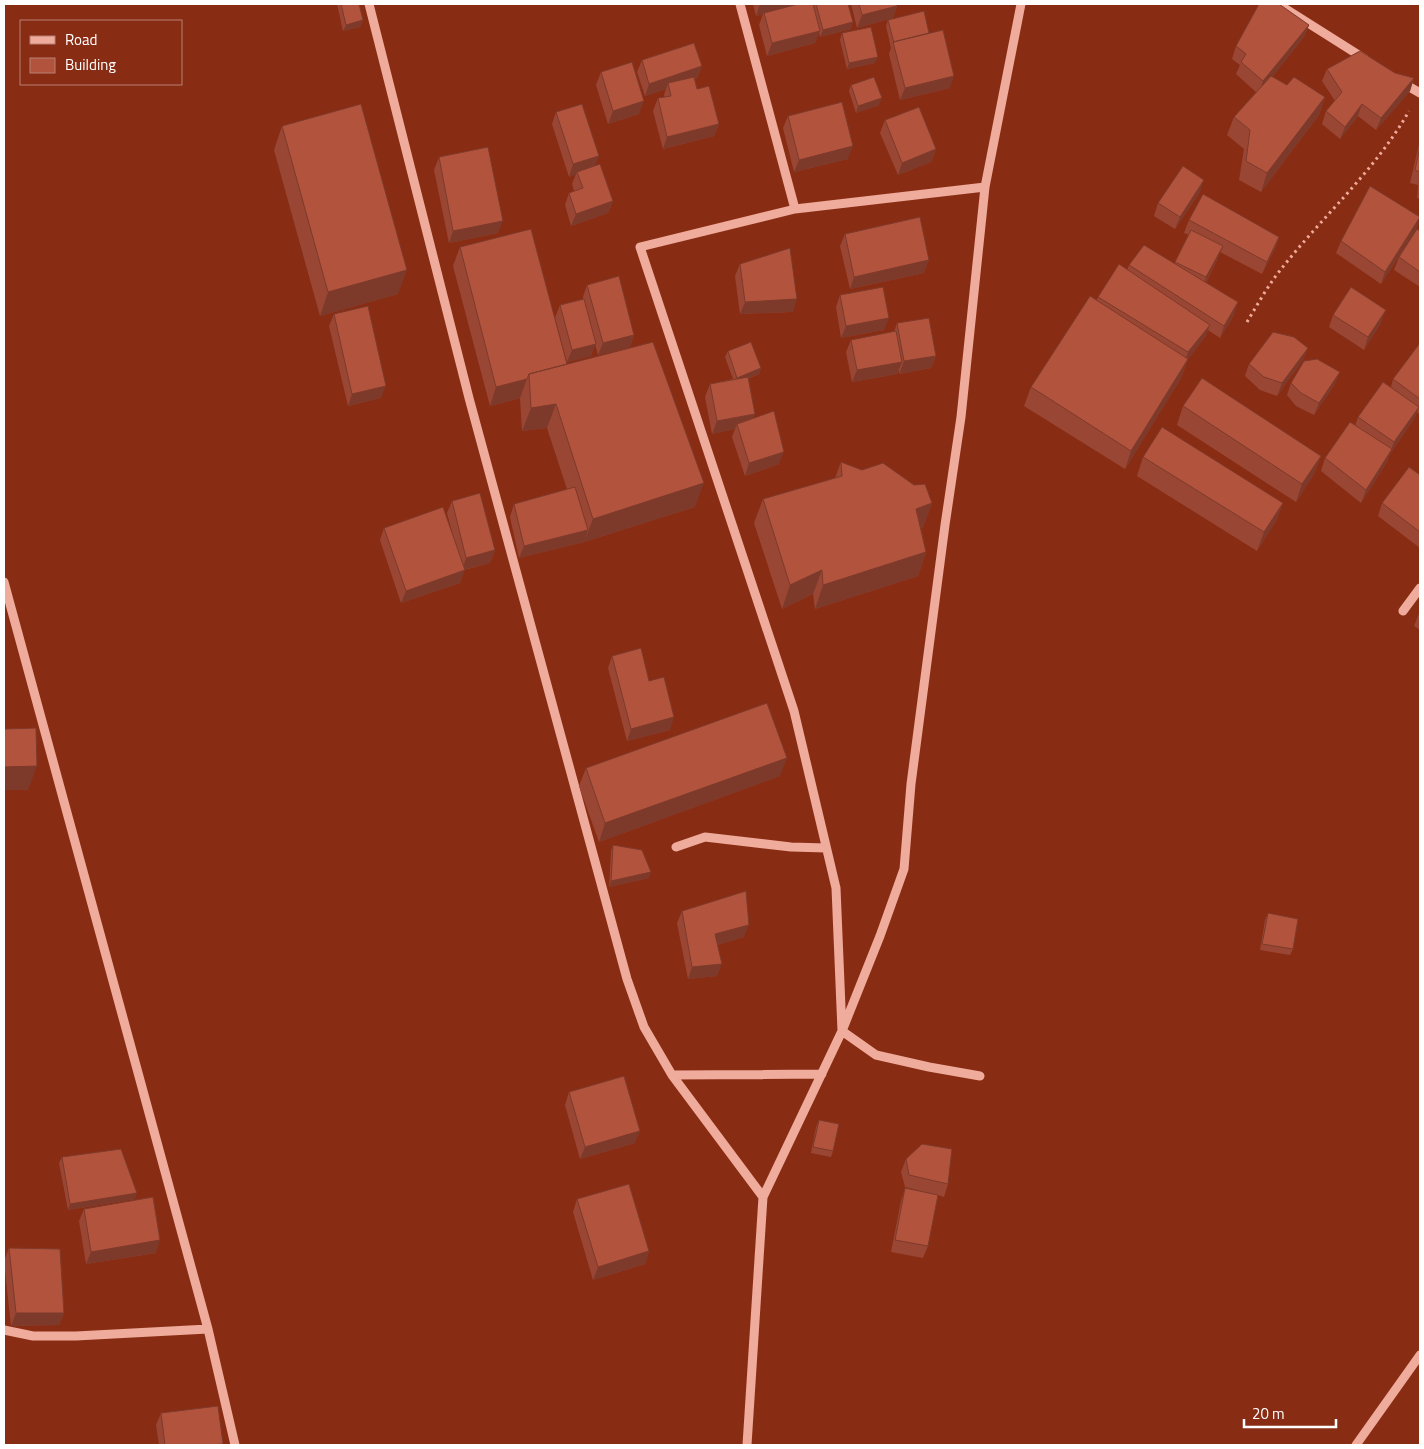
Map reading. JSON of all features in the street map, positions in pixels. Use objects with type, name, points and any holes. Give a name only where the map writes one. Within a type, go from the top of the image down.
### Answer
[{"type":"street","points":[[369,4],[469,398],[624,969],[644,1027],[672,1075],[763,1197]]},
{"type":"street","points":[[740,4],[795,209]]},
{"type":"street","points":[[747,1445],[763,1197],[842,1031],[880,936],[904,869],[914,765],[961,417],[985,187],[1021,4]]},
{"type":"street","points":[[1278,4],[1377,67]]},
{"type":"street","points":[[1393,77],[1420,93]]},
{"type":"street","points":[[842,1031],[836,888],[794,711],[640,247],[795,209],[985,187]]},
{"type":"street","points":[[4,582],[208,1329],[235,1445]]},
{"type":"street","points":[[1403,611],[1420,588]]},
{"type":"street","points":[[676,847],[705,837],[791,847],[826,848]]},
{"type":"street","points":[[842,1031],[876,1055],[980,1076]]},
{"type":"street","points":[[672,1075],[822,1074]]},
{"type":"street","points":[[4,1330],[33,1336],[76,1336],[208,1329]]},
{"type":"street","points":[[1356,1445],[1420,1355]]},
{"type":"path","points":[[1247,322],[1275,277],[1349,192],[1395,135],[1420,93]]},
{"type":"building","points":[[341,4],[359,4],[363,20],[346,25]]},
{"type":"building","points":[[798,4],[813,4],[820,31],[772,43],[764,13]]},
{"type":"building","points":[[816,4],[848,4],[853,22],[823,30]]},
{"type":"building","points":[[859,4],[897,4],[897,6],[862,15]]},
{"type":"building","points":[[1259,4],[1279,4],[1309,25],[1263,81],[1241,62],[1246,54],[1236,46]]},
{"type":"building","points":[[924,11],[929,33],[894,42],[888,20]]},
{"type":"building","points":[[871,27],[878,57],[849,63],[842,33]]},
{"type":"building","points":[[943,30],[954,76],[905,88],[893,42]]},
{"type":"building","points":[[694,43],[702,66],[649,84],[642,60]]},
{"type":"building","points":[[1360,51],[1395,73],[1414,78],[1381,118],[1362,104],[1345,127],[1326,111],[1342,92],[1327,69]]},
{"type":"building","points":[[632,62],[644,101],[613,111],[601,72]]},
{"type":"building","points":[[1271,76],[1287,85],[1294,77],[1325,97],[1267,173],[1246,161],[1250,130],[1234,117]]},
{"type":"building","points":[[694,77],[697,89],[709,86],[719,124],[667,137],[658,98],[671,96],[668,83]]},
{"type":"building","points":[[874,77],[882,98],[858,106],[851,85]]},
{"type":"building","points":[[842,102],[853,146],[799,160],[788,116]]},
{"type":"building","points":[[361,104],[407,270],[328,292],[282,126]]},
{"type":"building","points":[[582,104],[599,156],[573,164],[556,112]]},
{"type":"building","points":[[919,107],[936,149],[902,163],[885,120]]},
{"type":"building","points":[[488,147],[503,221],[453,231],[439,157]]},
{"type":"building","points":[[1420,147],[1420,172],[1415,170]]},
{"type":"building","points":[[600,164],[613,201],[576,214],[569,193],[583,188],[577,172]]},
{"type":"building","points":[[1183,166],[1204,180],[1180,217],[1158,203]]},
{"type":"building","points":[[1370,186],[1420,217],[1385,272],[1341,241]]},
{"type":"building","points":[[1203,194],[1279,237],[1267,262],[1189,220]]},
{"type":"building","points":[[920,217],[929,260],[854,277],[845,234]]},
{"type":"building","points":[[531,229],[567,364],[529,374],[527,379],[496,387],[460,247]]},
{"type":"building","points":[[1417,229],[1420,231],[1420,272],[1399,257]]},
{"type":"building","points":[[1191,230],[1223,246],[1206,277],[1175,262]]},
{"type":"building","points":[[1144,245],[1238,302],[1224,326],[1129,265]]},
{"type":"building","points":[[790,248],[797,299],[745,302],[740,264]]},
{"type":"building","points":[[1119,264],[1210,325],[1188,352],[1098,297]]},
{"type":"building","points":[[619,276],[634,335],[603,343],[587,285]]},
{"type":"building","points":[[883,287],[889,318],[846,326],[840,295]]},
{"type":"building","points":[[1351,287],[1386,310],[1368,337],[1333,315]]},
{"type":"building","points":[[1090,296],[1188,359],[1131,451],[1031,387]]},
{"type":"building","points":[[584,299],[596,344],[572,350],[560,305]]},
{"type":"building","points":[[368,306],[386,386],[352,394],[334,314]]},
{"type":"building","points":[[929,318],[936,356],[904,361],[897,323]]},
{"type":"building","points":[[896,331],[902,362],[857,370],[851,340]]},
{"type":"building","points":[[1273,332],[1294,337],[1308,348],[1282,383],[1264,377],[1249,364]]},
{"type":"building","points":[[653,342],[704,483],[593,519],[556,404],[531,408],[529,374]]},
{"type":"building","points":[[751,342],[761,368],[737,378],[728,351]]},
{"type":"building","points":[[1420,343],[1420,399],[1393,379]]},
{"type":"building","points":[[1317,359],[1340,372],[1319,403],[1301,393],[1291,383],[1304,361]]},
{"type":"building","points":[[748,377],[755,414],[717,421],[710,384]]},
{"type":"building","points":[[1202,378],[1321,456],[1302,484],[1183,406]]},
{"type":"building","points":[[1383,382],[1419,407],[1394,442],[1358,417]]},
{"type":"building","points":[[774,411],[784,452],[749,463],[737,424]]},
{"type":"building","points":[[1350,422],[1392,449],[1366,490],[1325,458]]},
{"type":"building","points":[[1162,427],[1283,503],[1264,532],[1143,457]]},
{"type":"building","points":[[841,462],[862,470],[883,463],[914,485],[925,484],[932,503],[916,509],[926,552],[823,585],[822,570],[790,585],[763,499],[842,476]]},
{"type":"building","points":[[1409,467],[1420,475],[1420,532],[1382,503]]},
{"type":"building","points":[[575,487],[588,530],[524,546],[514,504]]},
{"type":"building","points":[[480,493],[495,550],[466,558],[452,501]]},
{"type":"building","points":[[443,507],[465,570],[406,591],[384,528]]},
{"type":"building","points":[[641,648],[649,681],[664,677],[674,717],[631,729],[612,656]]},
{"type":"building","points":[[767,703],[787,758],[605,823],[586,768]]},
{"type":"building","points":[[36,728],[37,766],[4,767],[4,729]]},
{"type":"building","points":[[613,845],[642,850],[651,872],[611,881]]},
{"type":"building","points":[[746,891],[749,925],[715,934],[722,964],[692,967],[682,911]]},
{"type":"building","points":[[1268,913],[1298,919],[1293,949],[1262,944]]},
{"type":"building","points":[[624,1076],[640,1131],[585,1147],[569,1092]]},
{"type":"building","points":[[819,1120],[839,1124],[833,1151],[813,1147]]},
{"type":"building","points":[[922,1144],[952,1149],[948,1184],[909,1175],[906,1159]]},
{"type":"building","points":[[121,1149],[137,1193],[70,1204],[62,1157]]},
{"type":"building","points":[[629,1184],[649,1251],[598,1267],[577,1199]]},
{"type":"building","points":[[905,1188],[938,1195],[928,1246],[895,1240]]},
{"type":"building","points":[[153,1197],[160,1240],[91,1252],[84,1209]]},
{"type":"building","points":[[9,1248],[60,1249],[64,1313],[16,1313]]},
{"type":"building","points":[[218,1406],[223,1444],[165,1445],[161,1413]]}]
